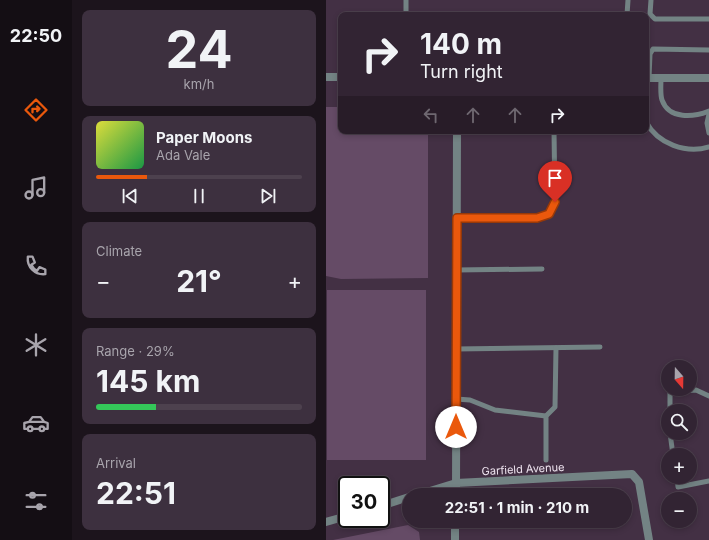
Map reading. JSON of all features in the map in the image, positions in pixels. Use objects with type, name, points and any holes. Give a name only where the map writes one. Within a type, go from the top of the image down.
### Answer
[{"type":"street","points":[[326,78],[338,78]]},
{"type":"street","points":[[649,78],[709,78]]},
{"type":"street","points":[[456,134],[456,488]]},
{"type":"street","name":"Garfield Avenue","points":[[440,488],[456,483],[632,474],[639,482],[649,540]]},
{"type":"street","points":[[390,503],[402,499]]},
{"type":"street","points":[[326,522],[338,519]]},
{"type":"street","points":[[455,540],[456,528]]},
{"type":"lane","points":[[406,0],[406,12]]},
{"type":"lane","points":[[627,12],[628,0]]},
{"type":"lane","points":[[651,0],[650,14],[655,19],[709,20]]},
{"type":"lane","points":[[649,66],[650,54],[653,49],[709,50]]},
{"type":"lane","points":[[661,78],[662,101],[673,112],[691,117],[709,111]]},
{"type":"lane","points":[[709,114],[707,123],[709,133]]},
{"type":"lane","points":[[649,126],[658,137],[674,146],[685,150],[709,148]]},
{"type":"lane","points":[[457,218],[537,218],[549,214],[555,202],[554,134]]},
{"type":"lane","points":[[456,270],[542,269]]},
{"type":"lane","points":[[456,349],[600,347]]},
{"type":"lane","points":[[546,460],[546,416],[555,406],[556,348]]},
{"type":"lane","points":[[670,404],[670,392],[696,390],[709,396]]},
{"type":"lane","points":[[456,399],[470,400],[495,410],[546,416]]},
{"type":"lane","points":[[697,483],[709,481]]},
{"type":"lane","points":[[678,484],[678,487],[694,484]]},
{"type":"shaded area","points":[[326,107],[338,107],[338,134],[428,134],[428,278],[341,279],[326,276]]},
{"type":"shaded area","points":[[327,290],[426,290],[426,460],[327,460]]},
{"type":"shaded area","points":[[402,526],[402,528],[413,528],[419,532],[420,540],[333,540]]},
{"type":"route","points":[[456,427],[457,218],[537,218],[549,214],[555,202]]}]
